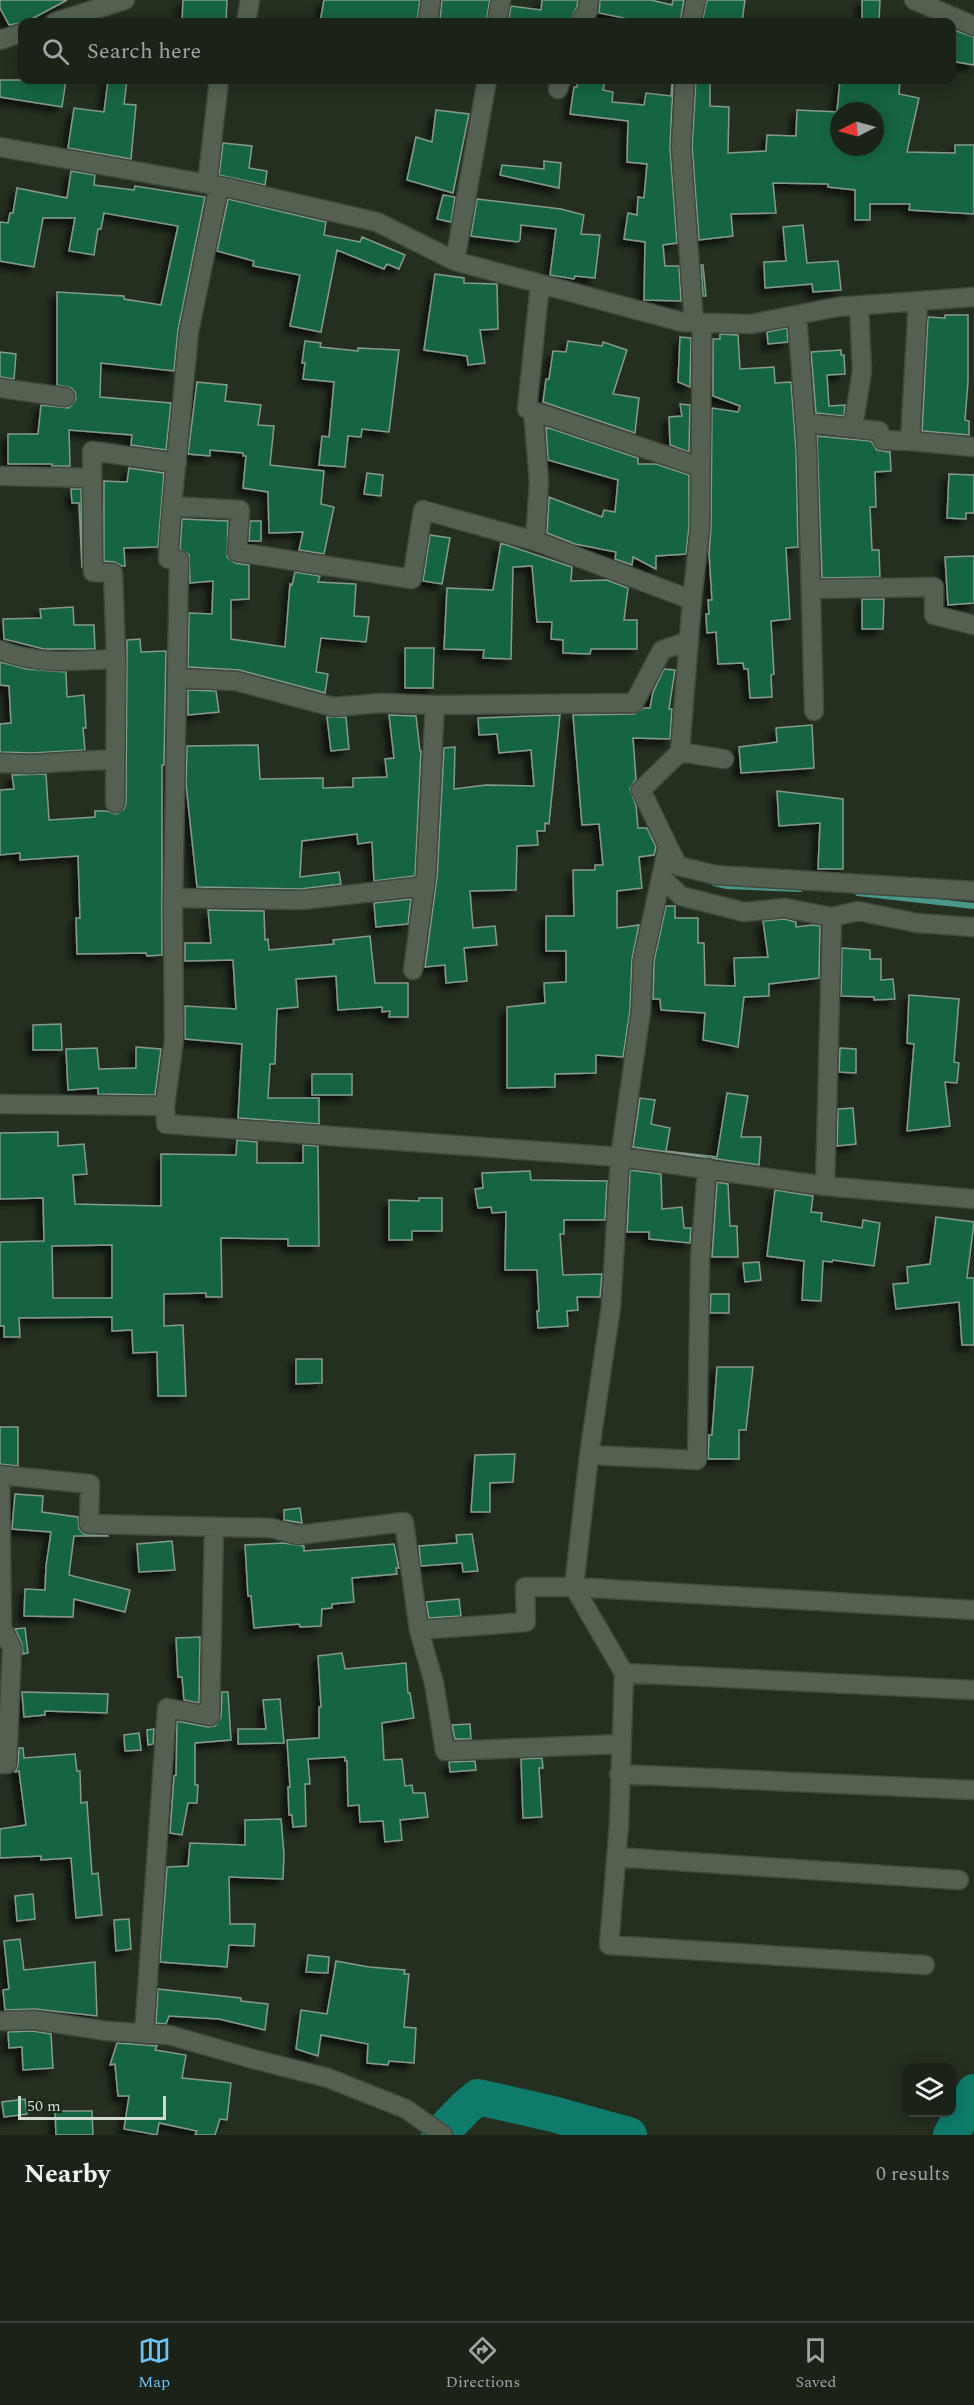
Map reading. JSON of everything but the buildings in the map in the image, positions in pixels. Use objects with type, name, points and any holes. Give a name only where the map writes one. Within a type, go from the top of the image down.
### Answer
[{"type":"street","points":[[68,18],[125,0]]},
{"type":"street","points":[[247,18],[250,0]]},
{"type":"street","points":[[429,18],[431,0]]},
{"type":"street","points":[[498,18],[501,0]]},
{"type":"street","points":[[583,18],[588,11],[589,0]]},
{"type":"street","points":[[692,18],[696,0]]},
{"type":"street","points":[[914,0],[956,18]]},
{"type":"street","points":[[956,18],[974,26]]},
{"type":"street","points":[[0,40],[18,34]]},
{"type":"street","points":[[219,84],[213,185],[189,333],[168,559],[179,560],[173,898],[174,1040],[165,1106],[166,1124],[620,1157],[825,1186],[974,1199]]},
{"type":"street","points":[[455,261],[486,84]]},
{"type":"street","points":[[685,84],[681,146],[698,323],[700,528],[680,752],[641,790],[678,866],[717,875],[974,891]]},
{"type":"street","points":[[0,147],[213,185],[376,222],[455,261],[682,322],[751,324],[858,306],[974,297]]},
{"type":"street","points":[[540,284],[527,409],[700,466]]},
{"type":"street","points":[[910,441],[918,301]]},
{"type":"street","points":[[853,428],[862,371],[858,306]]},
{"type":"street","points":[[797,315],[805,423],[814,711]]},
{"type":"street","points":[[0,388],[65,397]]},
{"type":"street","points":[[533,411],[539,482],[535,541]]},
{"type":"street","points":[[805,423],[879,431],[883,440],[974,447]]},
{"type":"street","points":[[115,803],[116,659],[113,573],[93,572],[92,450],[177,463]]},
{"type":"street","points":[[0,476],[92,478]]},
{"type":"street","points":[[172,506],[240,510],[237,552],[412,579],[423,510],[535,541],[692,600]]},
{"type":"street","points":[[811,589],[934,586],[934,615],[974,625]]},
{"type":"street","points":[[177,678],[236,681],[333,707],[381,703],[435,705],[634,703],[662,650],[689,641]]},
{"type":"street","points":[[0,650],[17,657],[60,662],[116,659]]},
{"type":"street","points":[[412,970],[424,886],[435,705]]},
{"type":"street","points":[[680,752],[724,759]]},
{"type":"street","points":[[0,763],[32,764],[115,759]]},
{"type":"street","points":[[668,846],[643,960],[641,1011],[620,1157],[611,1307],[589,1455],[574,1587],[624,1673],[619,1824],[609,1945],[925,1965]]},
{"type":"street","points":[[661,877],[681,896],[744,912],[785,908],[832,917],[858,911],[917,923],[974,927]]},
{"type":"street","points":[[173,898],[302,900],[424,886]]},
{"type":"street","points":[[825,1186],[832,917]]},
{"type":"street","points":[[0,1104],[165,1106]]},
{"type":"street","points":[[589,1455],[697,1460],[700,1260],[706,1168]]},
{"type":"street","points":[[0,1764],[7,1764],[12,1648],[2,1628],[0,1475],[90,1484],[89,1524],[271,1528],[298,1535],[404,1522],[419,1630],[434,1683],[445,1751],[620,1744]]},
{"type":"street","points":[[144,2034],[167,1708],[210,1716],[214,1527]]},
{"type":"street","points":[[419,1630],[526,1622],[525,1587],[574,1587],[974,1610]]},
{"type":"street","points":[[624,1673],[974,1690]]},
{"type":"street","points":[[619,1774],[974,1790]]},
{"type":"street","points":[[616,1857],[959,1880]]},
{"type":"street","points":[[0,2021],[33,2020],[107,2031],[169,2035],[253,2060],[328,2078],[406,2109],[443,2135]]},
{"type":"waterway","points":[[714,883],[727,886],[800,889]]},
{"type":"waterway","points":[[858,893],[974,906]]},
{"type":"waterway","points":[[951,2135],[974,2092]]},
{"type":"waterway","points":[[439,2135],[478,2097],[553,2114],[629,2135]]}]
